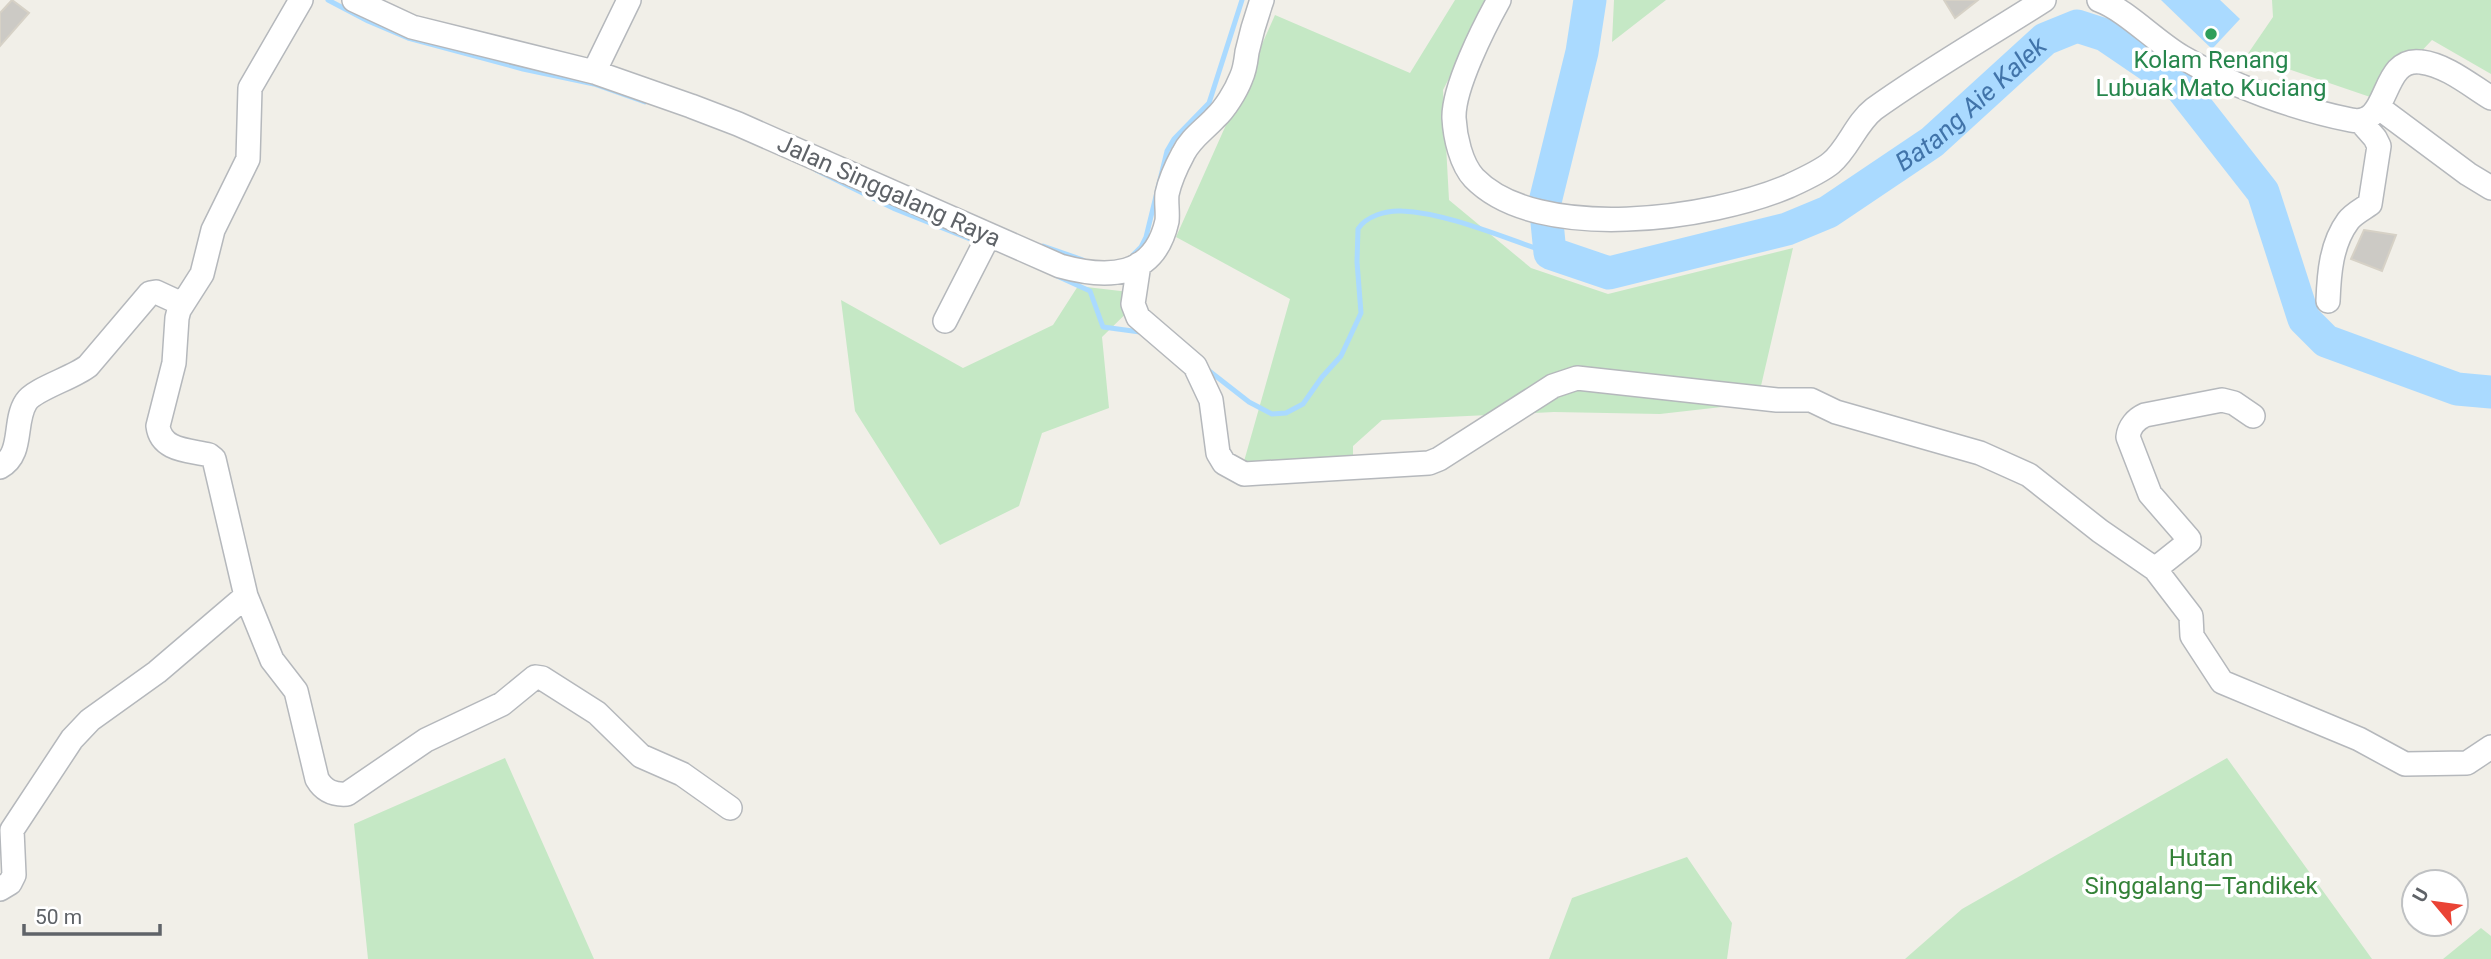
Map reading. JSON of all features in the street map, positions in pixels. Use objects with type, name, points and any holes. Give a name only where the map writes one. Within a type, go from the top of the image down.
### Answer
[{"type":"street","points":[[301,0],[250,88],[246,168],[213,230],[202,274],[182,304],[177,318],[176,351],[158,426],[159,434],[167,445],[209,455],[214,459],[246,596],[272,660],[296,691],[317,779],[329,791],[347,794],[426,740],[502,704],[535,677],[542,678],[589,706],[642,756],[682,774],[730,808]]},
{"type":"street","name":"Jalan Singgalang Raya","points":[[354,0],[412,27],[594,72],[738,124],[1060,266],[1103,274],[1121,272],[1139,264]]},
{"type":"street","points":[[594,72],[629,0]]},
{"type":"street","points":[[1262,0],[1242,78],[1218,116],[1188,145],[1175,169],[1167,196],[1167,219],[1159,243],[1139,264],[1133,304],[1138,317],[1195,366],[1212,400],[1218,453],[1224,463],[1244,474],[1429,463],[1553,386],[1577,378],[1777,401],[1811,400],[1836,412],[1980,453],[2029,475],[2100,531],[2155,569],[2191,616],[2192,636],[2222,682],[2359,739],[2405,764],[2467,762],[2491,747]]},
{"type":"street","points":[[1499,0],[1478,39],[1458,94],[1454,116],[1460,150],[1472,176],[1492,193],[1513,204],[1562,217],[1613,219],[1709,210],[1751,200],[1791,185],[1832,162],[1871,111],[2044,0]]},
{"type":"street","points":[[2099,0],[2182,58],[2229,81],[2294,104],[2369,114],[2491,188]]},
{"type":"street","points":[[2328,301],[2330,268],[2338,241],[2349,219],[2370,204],[2379,154],[2369,114],[2400,66],[2419,61],[2435,65],[2491,98]]},
{"type":"street","points":[[945,321],[989,235]]},
{"type":"street","points":[[0,467],[8,462],[14,452],[22,413],[30,397],[79,374],[150,293],[156,292],[182,304]]},
{"type":"street","points":[[2155,569],[2189,542],[2189,539],[2150,494],[2128,437],[2130,428],[2138,418],[2145,415],[2222,400],[2234,403],[2253,416]]},
{"type":"street","points":[[0,889],[10,883],[14,875],[12,830],[72,739],[90,720],[157,672],[246,596]]},
{"type":"green space","points":[[1455,0],[1489,0],[1443,90],[1449,200],[1531,268],[1608,294],[1793,248],[1757,403],[1660,414],[1554,412],[1382,420],[1353,446],[1353,477],[1239,479],[1290,299],[1176,237],[1275,15],[1410,73]]},
{"type":"green space","points":[[1614,0],[1666,0],[1612,42]]},
{"type":"green space","points":[[2272,0],[2491,0],[2491,74],[2432,40],[2376,99],[2247,55],[2273,17]]},
{"type":"green space","points":[[1078,286],[1146,294],[1102,337],[1109,408],[1042,433],[1019,506],[940,545],[855,411],[841,300],[963,368],[1053,325]]},
{"type":"green space","points":[[505,758],[594,959],[368,959],[354,824]]},
{"type":"green space","name":"Hutan Singgalang—Tandikek","points":[[2227,758],[2372,959],[1905,959],[1962,909]]},
{"type":"green space","points":[[1687,857],[1732,923],[1727,959],[1549,959],[1572,898]]},
{"type":"green space","points":[[2481,928],[2491,936],[2491,959],[2443,959],[2470,938]]},
{"type":"water","name":"Kolam Renang Lubuak Mato Kuciang","points":[[2161,0],[2220,0],[2240,19],[2212,49]]},
{"type":"building","points":[[12,0],[29,13],[0,46],[0,13]]},
{"type":"building","points":[[1944,0],[1978,0],[1955,18]]},
{"type":"building","points":[[2364,230],[2396,235],[2382,271],[2351,259]]},
{"type":"waterway","points":[[328,0],[408,38],[523,69],[594,84],[645,102]]},
{"type":"waterway","points":[[1132,256],[1146,237],[1167,151],[1174,139],[1209,103],[1242,0]]},
{"type":"waterway","name":"Batang Aie Kalek","points":[[1590,0],[1582,52],[1545,202],[1550,253],[1609,273],[1787,229],[1828,212],[1932,142],[2045,39],[2077,26],[2105,35],[2180,86],[2263,192],[2304,319],[2326,341],[2457,389],[2491,392]]},
{"type":"waterway","points":[[816,170],[895,209],[980,243]]},
{"type":"waterway","points":[[1208,370],[1249,402],[1272,414],[1286,413],[1303,404],[1341,356],[1361,313],[1357,262],[1358,229],[1377,215],[1402,211],[1438,216],[1550,253]]},
{"type":"waterway","points":[[1043,246],[1083,260]]},
{"type":"waterway","points":[[1057,276],[1090,291],[1103,327],[1140,332]]},
{"type":"place","name":"Kolam Renang Lubuak Mato Kuciang","points":[[2211,34]]}]
